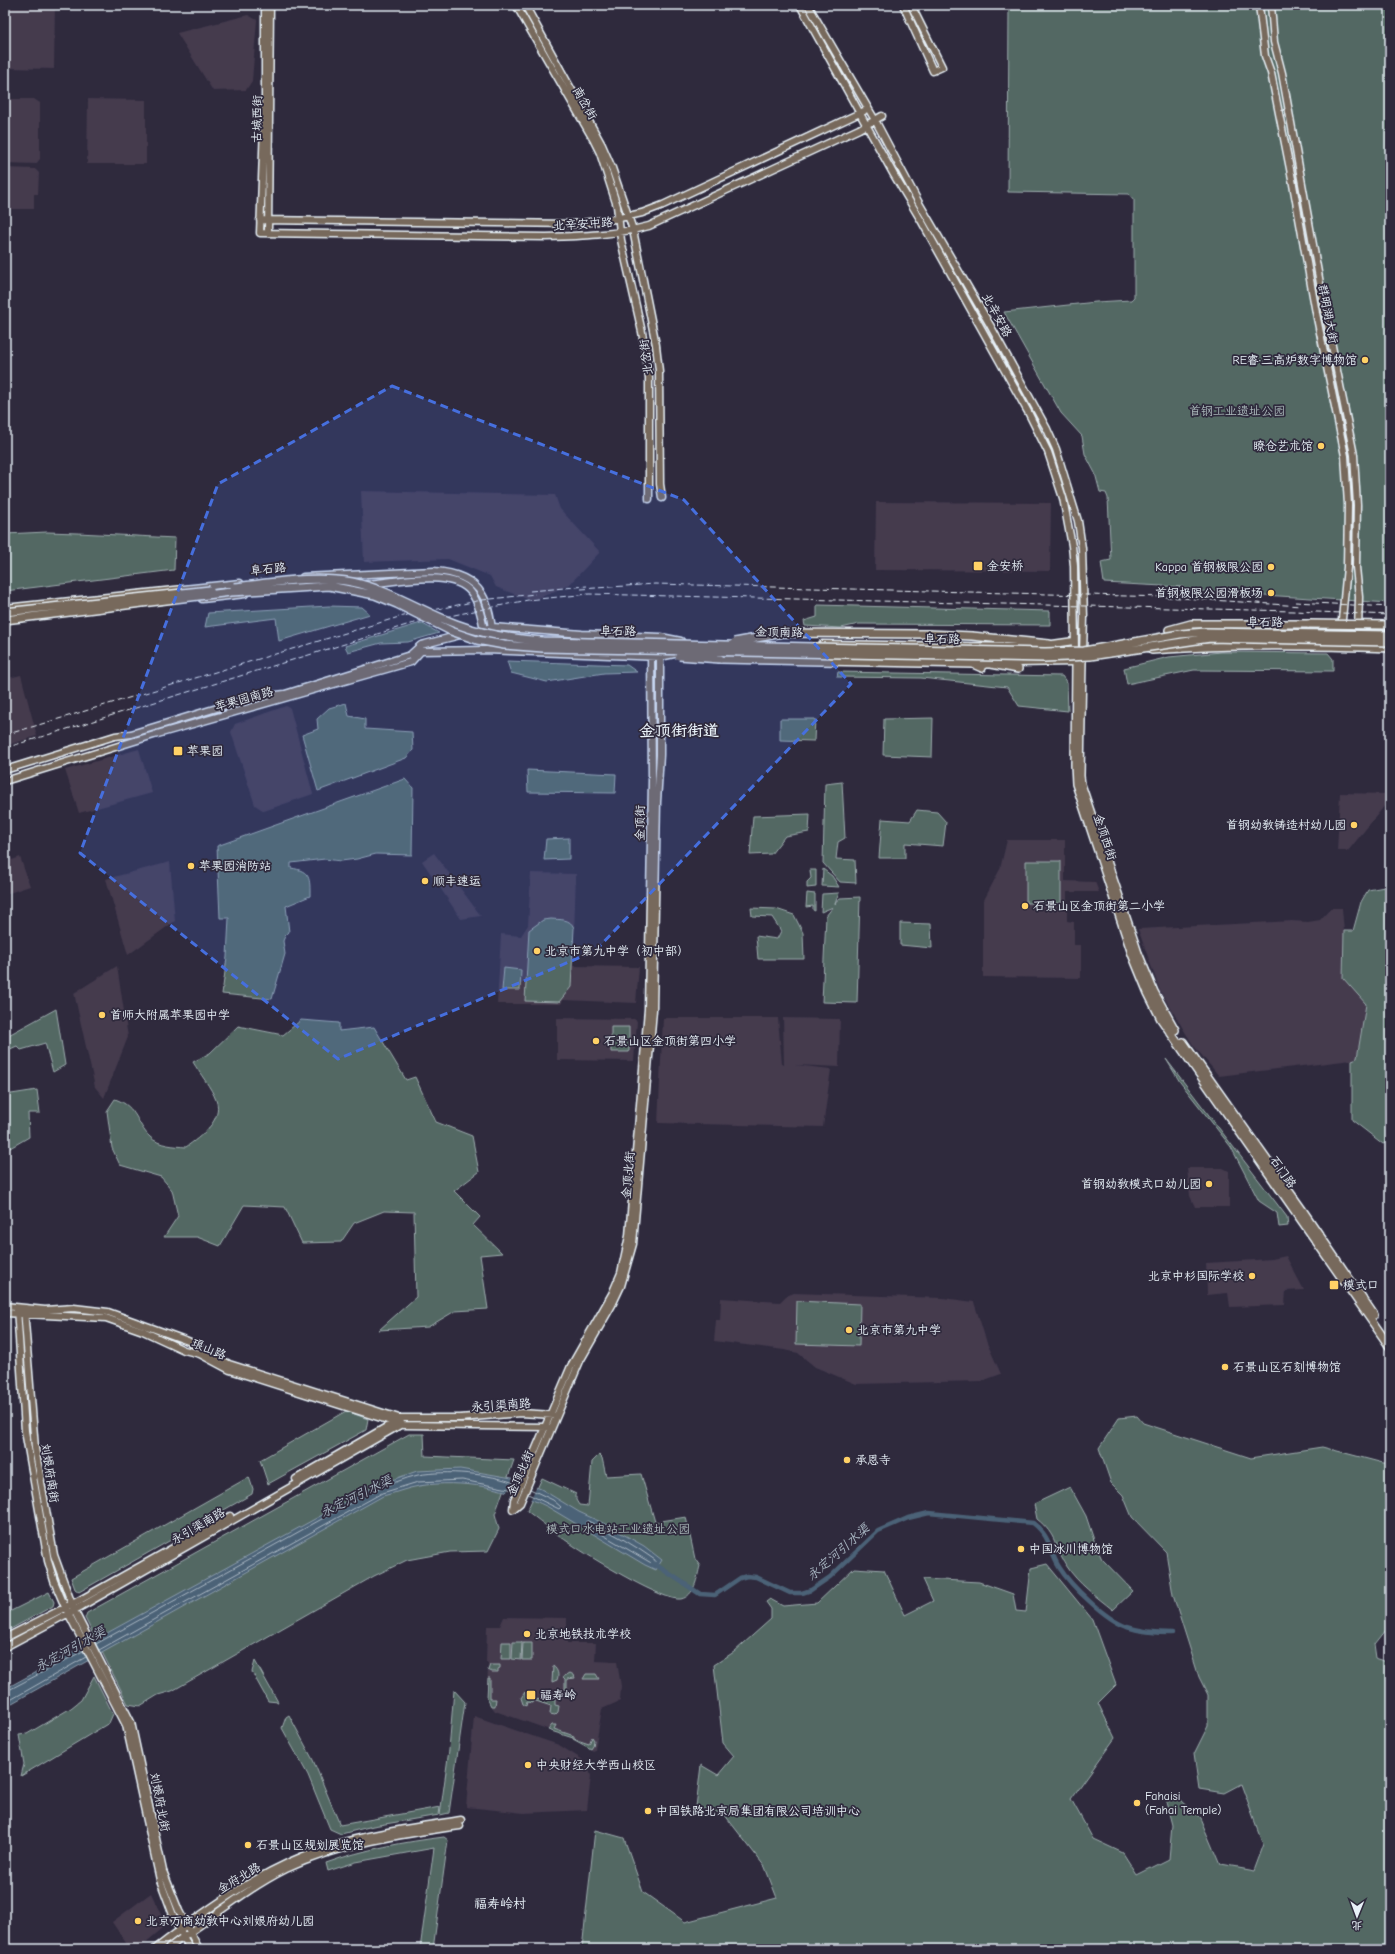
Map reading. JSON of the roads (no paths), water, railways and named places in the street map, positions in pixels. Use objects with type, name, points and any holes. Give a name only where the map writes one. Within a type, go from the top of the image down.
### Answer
[{"type":"highway","name":"阜石路","points":[[5,612],[322,580],[346,581],[368,586],[399,597],[455,624],[504,638],[543,641],[1045,652],[1084,651],[1180,634],[1206,632],[1390,635]]},
{"type":"highway","name":"阜石路","points":[[5,620],[231,592],[329,586],[375,595],[397,604],[451,631],[490,643],[655,655],[1062,658],[1101,654],[1210,638],[1390,642]]},
{"type":"highway","points":[[1170,630],[1191,624],[1390,625]]},
{"type":"highway","points":[[724,644],[783,633],[928,634],[972,636],[1049,644]]},
{"type":"highway","points":[[1152,650],[1217,645],[1292,645],[1390,648]]},
{"type":"highway","points":[[655,655],[720,659],[991,664],[1017,666]]},
{"type":"highway","name":"金顶西街","points":[[1079,662],[1076,784],[1132,954],[1160,1010]]},
{"type":"highway","points":[[973,664],[982,668]]},
{"type":"highway","name":"石门路","points":[[1160,1010],[1304,1212],[1390,1339]]},
{"type":"highway","name":"石门路","points":[[1160,1010],[1390,1347]]},
{"type":"main road","name":"古城西街","points":[[260,233],[265,5]]},
{"type":"main road","name":"古城西街","points":[[268,234],[270,5]]},
{"type":"main road","name":"南岔街","points":[[516,5],[600,153],[617,206],[618,218]]},
{"type":"main road","name":"南岔街","points":[[525,5],[536,29],[602,145],[612,168],[628,216]]},
{"type":"main road","name":"北辛安路","points":[[800,5],[866,125],[926,228],[1028,412],[1048,452],[1063,498],[1072,546],[1074,566],[1074,641],[1079,662]]},
{"type":"main road","name":"北辛安路","points":[[808,5],[869,108],[923,209],[990,325],[1047,429],[1056,449],[1078,520],[1082,548],[1084,617],[1079,662]]},
{"type":"main road","points":[[903,5],[933,71],[942,67],[912,5]]},
{"type":"main road","name":"群明湖大街","points":[[1259,5],[1265,56],[1271,73],[1290,165],[1316,313],[1345,456],[1348,505],[1347,559],[1341,630]]},
{"type":"main road","name":"群明湖大街","points":[[1271,5],[1274,42],[1282,73],[1319,280],[1354,455],[1357,505],[1356,567],[1359,597],[1358,630]]},
{"type":"main road","name":"北辛安中路","points":[[260,220],[573,224],[618,218],[642,213],[679,198],[869,108]]},
{"type":"main road","name":"北辛安中路","points":[[260,233],[546,237],[577,236],[633,230],[656,223],[866,125],[882,116]]},
{"type":"main road","name":"北岔街","points":[[628,216],[633,230],[656,345],[659,370],[660,484],[662,498]]},
{"type":"main road","name":"北岔街","points":[[618,218],[642,332],[648,371],[649,499]]},
{"type":"main road","name":"阜石路","points":[[5,608],[311,576],[434,571],[456,573],[465,577],[477,588],[486,601],[490,612],[493,627],[490,651]]},
{"type":"main road","name":"阜石路","points":[[5,620],[321,586],[439,579],[456,582],[469,589],[481,615],[484,629]]},
{"type":"main road","name":"金顶南路","points":[[484,629],[493,627],[661,637],[674,641],[806,644],[1031,647],[1074,641]]},
{"type":"main road","points":[[484,629],[490,651]]},
{"type":"main road","name":"苹果园南路","points":[[5,770],[108,738],[131,734],[250,698],[285,694],[410,655],[421,645],[484,629]]},
{"type":"main road","name":"金顶街","points":[[650,1010],[660,755],[655,655],[651,637]]},
{"type":"main road","name":"金顶街","points":[[650,1010],[652,780],[655,655],[661,637]]},
{"type":"main road","name":"苹果园南路","points":[[5,781],[154,735],[411,662],[420,651],[490,651]]},
{"type":"main road","name":"金顶南路","points":[[490,651],[655,655],[674,653],[1070,659],[1079,662]]},
{"type":"main road","points":[[980,658],[1017,666],[1079,662]]},
{"type":"main road","name":"金顶北街","points":[[549,1428],[525,1474],[518,1499],[531,1478],[554,1415],[580,1361],[612,1305],[627,1268],[633,1244],[636,1213],[650,1010]]},
{"type":"main road","name":"琅山路","points":[[5,1306],[17,1311]]},
{"type":"main road","name":"琅山路","points":[[5,1313],[74,1308],[108,1312],[188,1341],[229,1364],[399,1418]]},
{"type":"main road","name":"刘娘府南街","points":[[17,1311],[25,1431],[48,1561],[54,1582],[70,1609]]},
{"type":"main road","name":"琅山路","points":[[24,1311],[106,1318],[143,1331],[184,1350],[200,1354],[230,1370],[403,1425]]},
{"type":"main road","name":"刘娘府南街","points":[[24,1311],[35,1448],[54,1555],[70,1609]]},
{"type":"main road","name":"永引渠南路","points":[[5,1647],[394,1423],[399,1418],[460,1418],[507,1413],[554,1415]]},
{"type":"main road","points":[[399,1418],[403,1425]]},
{"type":"main road","name":"永引渠南路","points":[[5,1638],[70,1609],[403,1425],[549,1428]]},
{"type":"main road","points":[[70,1609],[98,1660]]},
{"type":"main road","name":"刘娘府北街","points":[[98,1660],[131,1722],[163,1871],[186,1926],[199,1949]]},
{"type":"main road","name":"刘娘府北街","points":[[98,1660],[126,1725],[160,1880],[179,1930],[190,1949]]},
{"type":"main road","name":"金府北路","points":[[155,1949],[179,1930],[264,1875],[307,1855],[330,1846],[386,1832],[460,1823],[358,1845],[332,1852],[286,1869],[238,1897],[168,1949]]},
{"type":"water","points":[[460,1469],[512,1478],[541,1489],[579,1512],[605,1524],[644,1546],[662,1560],[656,1570],[645,1565],[548,1507],[533,1500],[502,1490],[452,1484],[435,1484],[414,1487],[383,1496],[5,1707],[5,1689],[375,1486],[417,1471]]},
{"type":"waterway","name":"永定河引水渠","points":[[653,1563],[700,1594],[715,1595],[740,1578],[747,1576],[756,1577],[790,1593],[802,1593],[811,1590],[830,1577],[878,1531],[908,1518],[929,1513],[1033,1523],[1039,1528],[1047,1539],[1056,1561],[1064,1575],[1099,1610],[1118,1623],[1127,1627],[1149,1632],[1172,1633]]},
{"type":"railway","points":[[581,589],[655,584],[1166,597],[1301,606]]},
{"type":"railway","points":[[530,591],[587,586]]},
{"type":"railway","points":[[5,735],[399,617],[482,600],[535,594]]},
{"type":"railway","points":[[5,748],[410,624],[528,600],[589,594],[1293,611],[1390,615]]},
{"type":"railway","points":[[1295,602],[1390,607]]},
{"type":"place","name":"RE睿·三高炉数字博物馆","points":[[1365,360]]},
{"type":"place","name":"瞭仓艺术馆","points":[[1321,446]]},
{"type":"place","name":"金安桥","points":[[978,566]]},
{"type":"place","name":"Kappa 首钢极限公园","points":[[1271,567]]},
{"type":"place","name":"首钢极限公园滑板场","points":[[1271,593]]},
{"type":"place","name":"苹果园","points":[[178,751]]},
{"type":"place","name":"首钢幼教铸造村幼儿园","points":[[1354,825]]},
{"type":"place","name":"苹果园消防站","points":[[191,866]]},
{"type":"place","name":"顺丰速运","points":[[425,881]]},
{"type":"place","name":"石景山区金顶街第二小学","points":[[1025,906]]},
{"type":"place","name":"北京市第九中学（初中部）","points":[[537,951]]},
{"type":"place","name":"首师大附属苹果园中学","points":[[102,1015]]},
{"type":"place","name":"石景山区金顶街第四小学","points":[[596,1041]]},
{"type":"place","name":"首钢幼教模式口幼儿园","points":[[1209,1184]]},
{"type":"place","name":"北京中杉国际学校","points":[[1252,1276]]},
{"type":"place","name":"模式口","points":[[1334,1285]]},
{"type":"place","name":"北京市第九中学","points":[[849,1330]]},
{"type":"place","name":"石景山区石刻博物馆","points":[[1225,1367]]},
{"type":"place","name":"承恩寺","points":[[847,1460]]},
{"type":"place","name":"中国冰川博物馆","points":[[1021,1549]]},
{"type":"place","name":"北京地铁技术学校","points":[[527,1634]]},
{"type":"place","name":"福寿岭","points":[[531,1695]]},
{"type":"place","name":"中央财经大学西山校区","points":[[528,1765]]},
{"type":"place","name":"Fahaisi (Fahai Temple)","points":[[1137,1803]]},
{"type":"place","name":"中国铁路北京局集团有限公司培训中心","points":[[648,1811]]},
{"type":"place","name":"石景山区规划展览馆","points":[[248,1845]]},
{"type":"place","name":"北京万商幼教中心刘娘府幼儿园","points":[[138,1921]]},
{"type":"district","name":"金顶街街道","points":[[679,731]]},
{"type":"district","name":"福寿岭村","points":[[500,1903]]},
{"type":"park label","name":"首钢工业遗址公园","points":[[1237,411]]},
{"type":"park label","name":"模式口水电站工业遗址公园","points":[[618,1529]]}]
